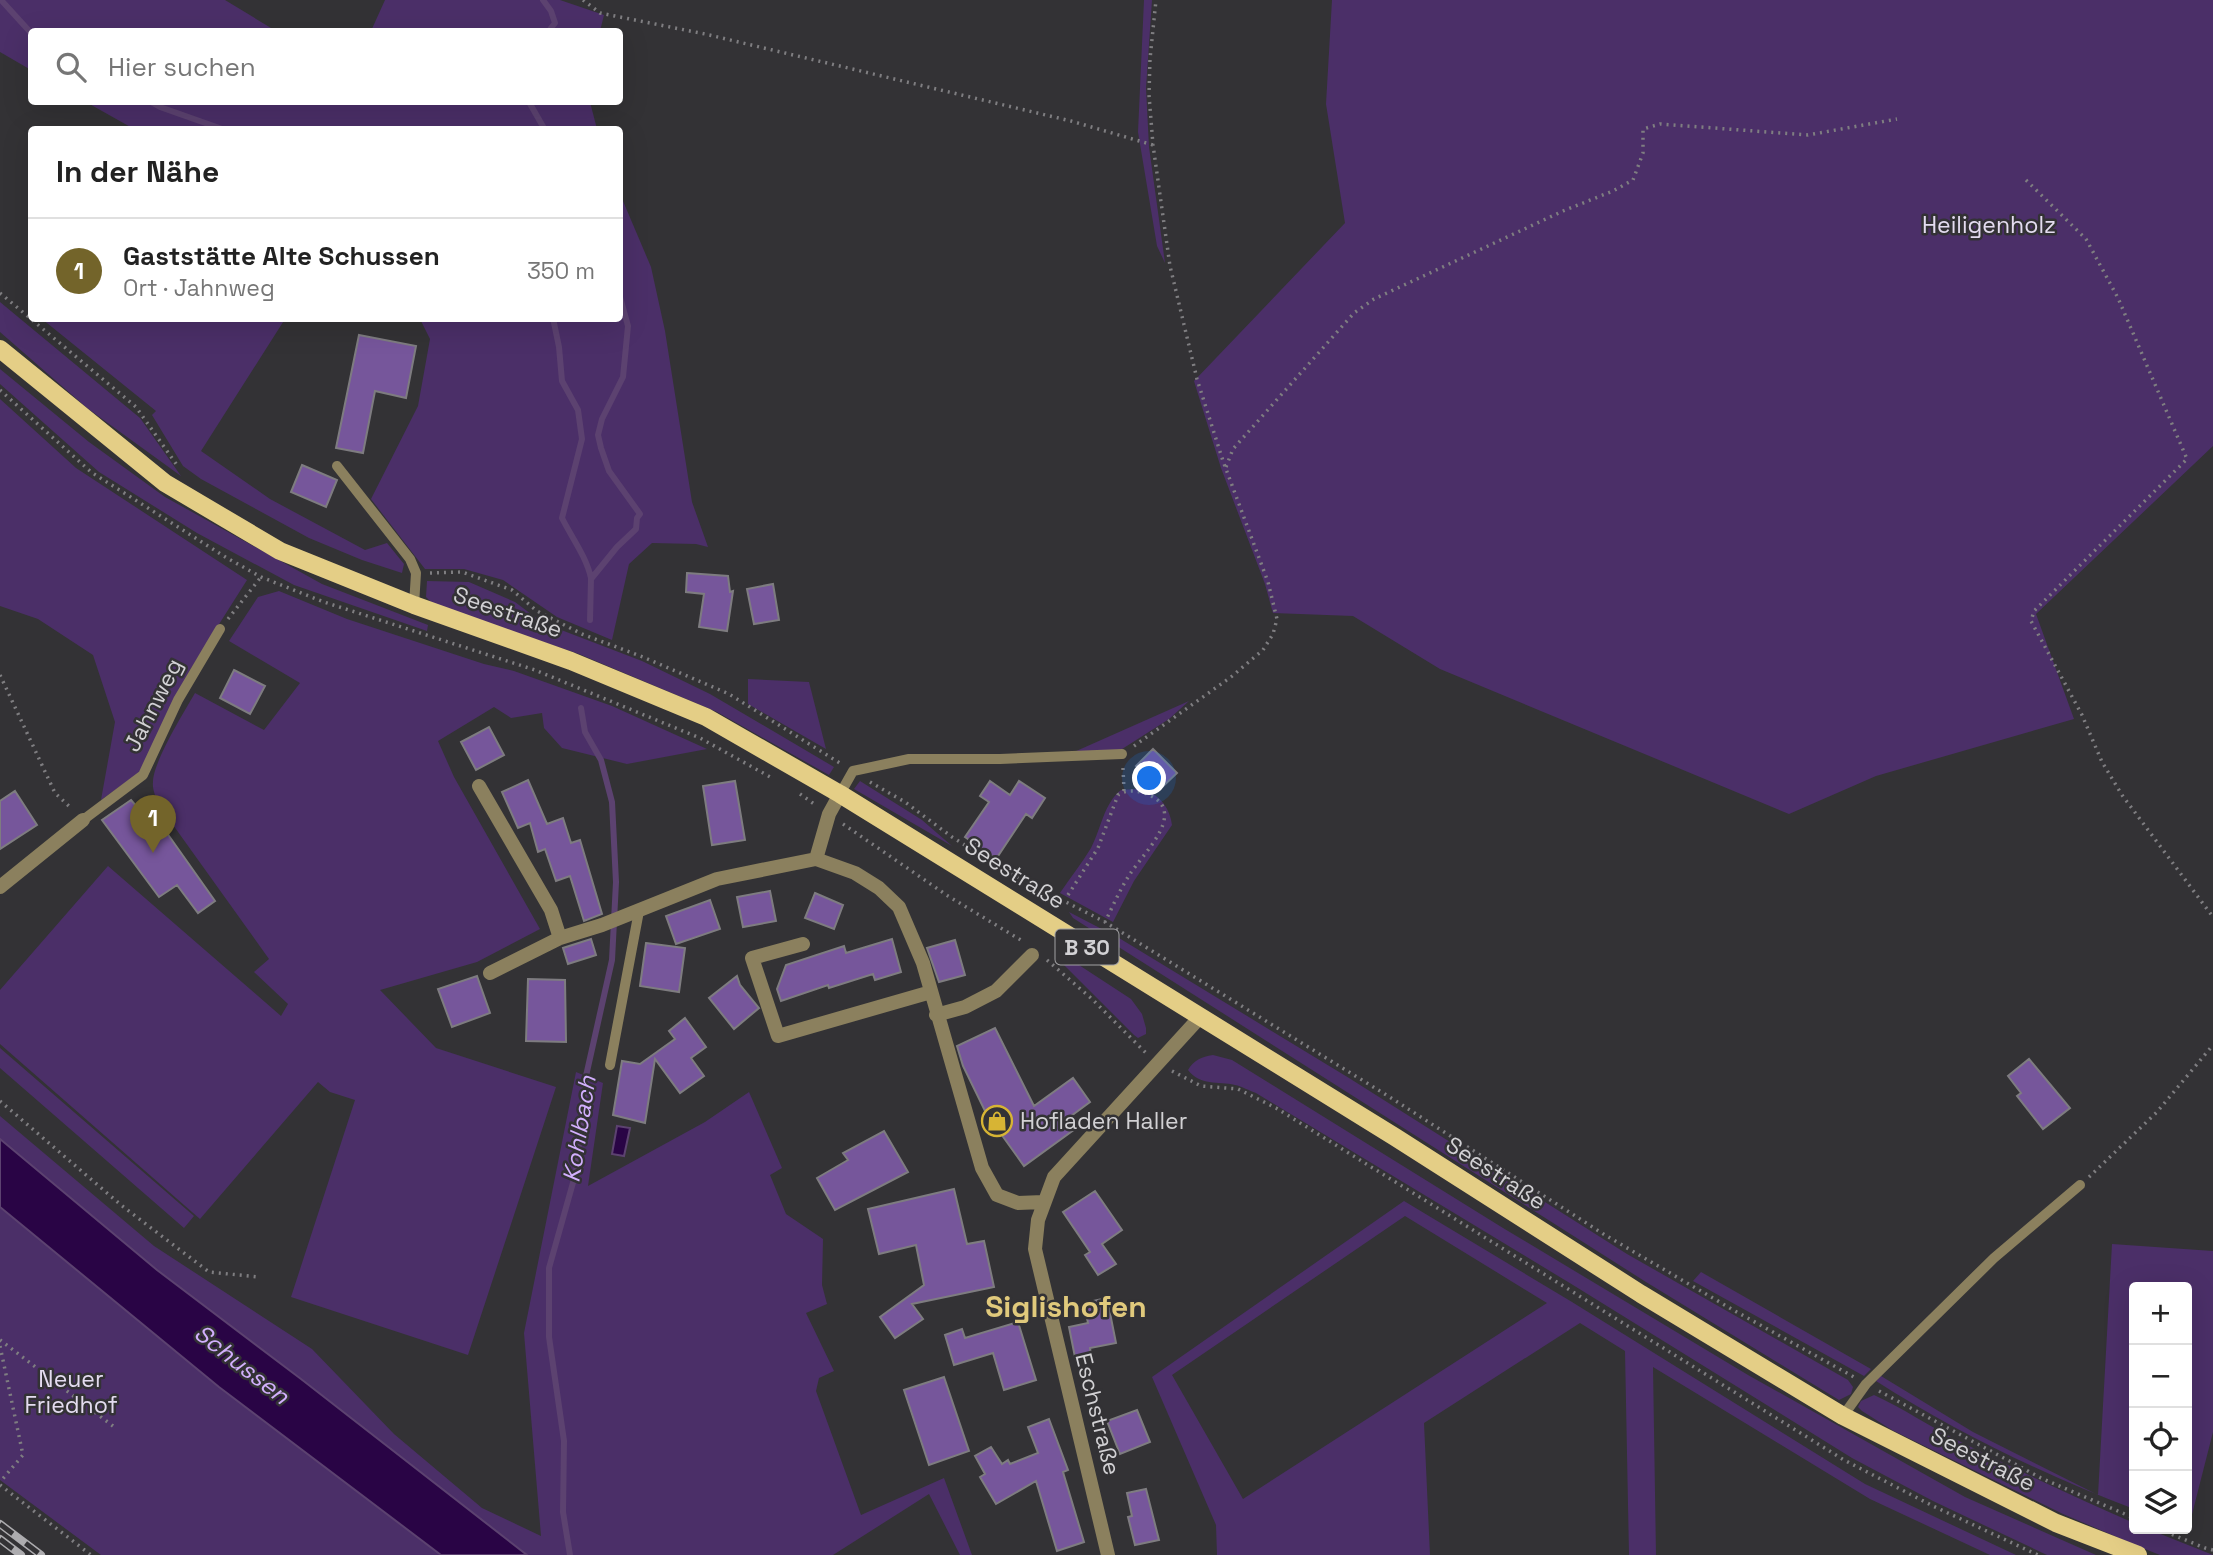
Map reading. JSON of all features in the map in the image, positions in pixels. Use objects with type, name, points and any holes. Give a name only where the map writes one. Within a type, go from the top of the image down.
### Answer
[{"type":"main road","name":"Seestraße","points":[[0,349],[165,483],[280,551],[414,605],[570,661],[706,717],[840,794],[1201,1016],[1641,1294],[1843,1416],[2056,1522],[2138,1555]]},
{"type":"street","points":[[479,786],[551,909],[560,938]]},
{"type":"street","points":[[816,859],[829,814],[840,794]]},
{"type":"street","name":"Jahnweg","points":[[0,887],[83,820]]},
{"type":"street","points":[[490,973],[560,938],[602,925],[716,879],[816,859],[855,873],[879,888],[900,907],[923,963],[982,1168],[997,1195],[1018,1203],[1043,1202]]},
{"type":"street","points":[[803,944],[752,958],[778,1036],[931,992]]},
{"type":"street","points":[[936,1014],[965,1007],[996,991],[1035,953]]},
{"type":"street","name":"Eschstraße","points":[[1108,1555],[1035,1250],[1038,1220],[1054,1177],[1201,1016]]},
{"type":"lane","points":[[337,466],[411,558],[416,573],[414,605]]},
{"type":"lane","name":"Jahnweg","points":[[83,820],[143,775],[178,700],[220,629]]},
{"type":"lane","points":[[840,794],[853,771],[909,759],[1000,759],[1122,754]]},
{"type":"lane","points":[[610,1065],[632,913]]},
{"type":"lane","points":[[1843,1416],[1866,1384],[1994,1258],[2080,1185]]},
{"type":"path","points":[[583,0],[600,13],[705,34],[1071,121],[1153,145]]},
{"type":"path","points":[[1124,791],[1122,754],[1231,677],[1263,650],[1273,634],[1277,619],[1268,582],[1197,379],[1170,266],[1153,145],[1149,95],[1156,0]]},
{"type":"path","points":[[1226,467],[1233,449],[1354,313],[1374,299],[1633,180],[1643,153],[1643,129],[1660,124],[1808,135],[1897,119]]},
{"type":"path","points":[[2026,180],[2086,239],[2118,298],[2187,459],[2034,611],[2031,621],[2082,715],[2102,762],[2122,795],[2213,917]]},
{"type":"path","points":[[0,390],[91,472],[261,577],[324,602],[535,670],[700,738],[772,778]]},
{"type":"path","points":[[220,629],[261,577]]},
{"type":"path","points":[[0,675],[55,793],[83,820]]},
{"type":"path","points":[[853,771],[905,802],[952,837],[1015,876],[1105,922],[1376,1089],[1605,1235],[1735,1311],[2041,1478],[2129,1516]]},
{"type":"path","points":[[1068,895],[1098,848],[1118,795],[1124,791],[1141,791],[1153,797],[1162,805],[1166,818],[1161,831],[1129,876],[1105,922]]},
{"type":"path","points":[[796,792],[1035,953],[1092,999],[1156,1063],[1201,1086],[1238,1089],[1276,1108],[1843,1460],[2038,1555]]},
{"type":"path","points":[[2080,1185],[2157,1112],[2213,1045]]},
{"type":"path","points":[[0,1101],[121,1205],[209,1272],[259,1278]]},
{"type":"path","points":[[0,1340],[113,1426]]},
{"type":"path","points":[[0,1346],[23,1455],[0,1483],[92,1555]]},
{"type":"path","points":[[2172,1534],[2213,1550]]},
{"type":"green space","points":[[0,0],[225,0],[271,28],[28,28],[28,68],[0,52]]},
{"type":"green space","points":[[385,0],[560,0],[604,15],[601,28],[372,28]]},
{"type":"green space","points":[[1144,0],[1152,0],[1146,88],[1149,147],[1165,263],[1157,246],[1138,132]]},
{"type":"green space","name":"Heiligenholz","points":[[1332,0],[2213,0],[2213,446],[2036,614],[2074,719],[1876,776],[1789,814],[1440,669],[1353,616],[1273,613],[1265,584],[1221,468],[1194,381],[1345,223],[1326,104]]},
{"type":"green space","points":[[91,105],[591,105],[596,126],[129,126]]},
{"type":"green space","points":[[623,201],[651,267],[665,331],[692,502],[708,547],[696,544],[652,543],[629,564],[612,640],[557,617],[503,580],[464,569],[425,569],[371,499],[418,406],[430,339],[422,322],[623,322]]},
{"type":"green space","points":[[0,302],[140,418],[181,476],[87,408],[0,332]]},
{"type":"green space","points":[[46,322],[283,322],[201,451],[270,499],[365,550],[387,543],[404,564],[402,573],[309,538],[201,479],[183,466],[152,415],[156,411]]},
{"type":"green space","points":[[0,369],[89,442],[165,497],[322,584],[428,625],[427,631],[294,585],[197,533],[99,472],[0,384]]},
{"type":"green space","points":[[0,399],[76,468],[247,580],[190,670],[139,773],[101,800],[115,722],[93,655],[38,619],[0,606]]},
{"type":"green space","points":[[427,581],[469,582],[515,602],[543,623],[642,661],[710,694],[834,767],[829,775],[717,712],[579,654],[434,605],[426,597]]},
{"type":"green space","points":[[279,591],[347,619],[484,664],[514,671],[612,706],[707,749],[627,764],[562,748],[544,728],[542,713],[511,718],[494,707],[438,741],[454,777],[540,929],[477,962],[380,990],[436,1048],[556,1087],[468,1355],[291,1297],[355,1100],[330,1092],[318,1082],[200,1219],[0,1044],[0,990],[108,866],[281,1016],[288,1004],[254,972],[269,959],[158,804],[153,785],[154,773],[163,750],[195,693],[264,730],[300,683],[229,641],[258,597]]},
{"type":"green space","points":[[748,679],[809,682],[826,749],[748,704]]},
{"type":"green space","points":[[1189,701],[1169,719],[1119,751],[1065,756]]},
{"type":"green space","points":[[860,781],[922,820],[952,846],[854,789]]},
{"type":"green space","points":[[1143,789],[1156,796],[1167,808],[1172,825],[1134,881],[1113,922],[1060,893],[1091,848],[1107,809],[1121,790]]},
{"type":"green space","points":[[1069,912],[1119,938],[1349,1078],[1627,1254],[1848,1380],[1853,1387],[1851,1394],[1839,1400],[1646,1282],[1073,918]]},
{"type":"green space","points":[[1059,952],[1131,999],[1142,1014],[1146,1034],[1138,1038],[1134,1035],[1057,958]]},
{"type":"green space","points":[[0,1048],[194,1216],[184,1228],[0,1068]]},
{"type":"green space","points":[[1213,1055],[1232,1060],[1503,1228],[1748,1375],[1965,1497],[2096,1555],[2047,1555],[1933,1501],[1852,1458],[1256,1093],[1238,1086],[1198,1079],[1188,1070],[1198,1060]]},
{"type":"green space","points":[[576,1072],[603,1083],[588,1186],[705,1122],[749,1092],[782,1168],[770,1175],[786,1214],[823,1239],[822,1285],[827,1304],[806,1313],[834,1371],[819,1378],[816,1391],[861,1515],[944,1478],[972,1555],[960,1555],[929,1494],[833,1555],[527,1555],[157,1270],[0,1139],[0,1116],[154,1246],[312,1349],[394,1434],[482,1508],[541,1536],[524,1333]]},
{"type":"green space","points":[[1404,1201],[1865,1484],[2016,1555],[1990,1555],[1870,1499],[1653,1367],[1656,1555],[1629,1555],[1625,1351],[1580,1323],[1424,1423],[1430,1555],[1217,1555],[1216,1525],[1152,1377]],"holes":[[[1405,1216],[1547,1303],[1243,1499],[1172,1375]]]},
{"type":"green space","name":"Neuer Friedhof","points":[[0,1207],[219,1387],[441,1555],[101,1555],[0,1480]]},
{"type":"green space","points":[[2112,1244],[2213,1251],[2213,1432],[2192,1514],[2192,1282],[2129,1282],[2129,1507],[2098,1495]]},
{"type":"green space","points":[[1701,1272],[1871,1369],[1864,1376],[1693,1281]]},
{"type":"green space","points":[[1881,1376],[1973,1432],[2095,1493],[1970,1435],[1876,1381]]},
{"type":"green space","points":[[1874,1395],[1980,1452],[2129,1521],[2129,1534],[2160,1534],[2213,1555],[2160,1555],[2063,1514],[1892,1430],[1862,1411],[1858,1407],[1861,1401]]},
{"type":"water","points":[[617,1126],[630,1128],[624,1156],[612,1154]]},
{"type":"water","name":"Schussen","points":[[0,1139],[157,1270],[527,1555],[441,1555],[219,1387],[0,1207]]},
{"type":"building","points":[[359,335],[416,346],[406,398],[375,391],[363,453],[336,448]]},
{"type":"building","points":[[302,465],[337,480],[326,507],[291,492]]},
{"type":"building","points":[[687,573],[728,576],[730,592],[733,591],[727,631],[699,627],[704,594],[686,592]]},
{"type":"building","points":[[773,584],[779,620],[754,624],[747,589]]},
{"type":"building","points":[[234,670],[265,686],[250,714],[220,698]]},
{"type":"building","points":[[489,727],[504,755],[476,770],[461,742]]},
{"type":"building","points":[[1153,749],[1177,773],[1159,790],[1136,766]]},
{"type":"building","points":[[528,780],[547,824],[563,818],[571,843],[580,840],[602,914],[584,921],[570,876],[556,881],[545,849],[538,852],[530,823],[518,828],[502,792]]},
{"type":"building","points":[[735,781],[745,840],[712,845],[703,786]]},
{"type":"building","points":[[990,781],[1010,795],[1019,781],[1045,798],[1032,818],[1026,814],[996,859],[965,837],[989,802],[980,796]]},
{"type":"building","points":[[15,791],[37,825],[0,849],[0,801]]},
{"type":"building","points":[[131,800],[137,807],[145,802],[215,901],[198,913],[177,885],[159,897],[102,820]]},
{"type":"building","points":[[770,891],[776,921],[743,927],[737,897]]},
{"type":"building","points":[[815,893],[843,905],[834,929],[805,918]]},
{"type":"building","points":[[710,900],[720,929],[676,944],[666,916]]},
{"type":"building","points":[[591,939],[596,955],[568,964],[563,948]]},
{"type":"building","points":[[892,939],[901,972],[875,980],[873,974],[829,988],[828,985],[781,1001],[777,989],[786,965],[844,946],[846,953]]},
{"type":"building","points":[[955,940],[965,975],[939,982],[927,948]]},
{"type":"building","points":[[646,943],[685,948],[679,992],[640,986]]},
{"type":"building","points":[[477,976],[490,1013],[452,1027],[438,989]]},
{"type":"building","points":[[737,976],[740,985],[759,1008],[734,1029],[709,998]]},
{"type":"building","points":[[528,979],[565,980],[566,1042],[526,1041]]},
{"type":"building","points":[[685,1018],[706,1047],[691,1058],[704,1076],[680,1093],[655,1059],[645,1123],[613,1115],[622,1061],[640,1064],[675,1039],[669,1031]]},
{"type":"building","points":[[995,1028],[1034,1106],[1073,1078],[1090,1102],[1067,1119],[1075,1129],[1024,1166],[986,1113],[963,1066],[957,1046]]},
{"type":"building","points":[[2029,1059],[2070,1108],[2043,1129],[2017,1096],[2021,1093],[2008,1076]]},
{"type":"building","points":[[884,1131],[908,1172],[835,1210],[817,1178],[848,1160],[843,1153]]},
{"type":"building","points":[[954,1189],[967,1244],[984,1241],[994,1287],[912,1304],[923,1319],[895,1338],[880,1317],[924,1285],[916,1245],[879,1254],[868,1209]]},
{"type":"building","points":[[1095,1191],[1122,1230],[1102,1244],[1116,1264],[1098,1275],[1085,1255],[1090,1252],[1063,1212]]},
{"type":"building","points":[[1107,1298],[1116,1343],[1090,1348],[1091,1354],[1075,1357],[1069,1327],[1088,1323],[1084,1303]]},
{"type":"building","points":[[1018,1322],[1036,1380],[1004,1390],[993,1353],[954,1365],[945,1335],[962,1329],[965,1338]]},
{"type":"building","points":[[944,1377],[969,1451],[929,1465],[904,1390]]},
{"type":"building","points":[[1137,1410],[1150,1442],[1120,1454],[1107,1421]]},
{"type":"building","points":[[1049,1419],[1068,1470],[1063,1472],[1084,1542],[1057,1551],[1036,1481],[996,1504],[980,1477],[985,1474],[975,1456],[991,1447],[1002,1464],[1008,1460],[1010,1464],[1038,1453],[1028,1427]]},
{"type":"building","points":[[1146,1489],[1159,1540],[1135,1545],[1128,1517],[1132,1516],[1127,1493]]},
{"type":"waterway","points":[[1,0],[28,30]]},
{"type":"waterway","name":"Kohlbach","points":[[543,0],[555,23],[551,28]]},
{"type":"waterway","points":[[156,105],[214,126]]},
{"type":"waterway","name":"Kohlbach","points":[[531,105],[543,126]]},
{"type":"waterway","name":"Kohlbach","points":[[590,620],[591,579],[636,529],[640,514],[609,471],[598,435],[602,419],[623,377],[628,326],[623,308]]},
{"type":"waterway","points":[[554,322],[562,381],[578,410],[582,439],[562,518],[591,578]]},
{"type":"waterway","name":"Kohlbach","points":[[570,1555],[563,1512],[564,1441],[549,1337],[549,1268],[576,1172],[586,1076],[612,960],[616,882],[612,802],[601,760],[585,732],[581,708]]},
{"type":"railway","points":[[0,1524],[41,1555]]},
{"type":"railway","points":[[0,1539],[21,1555]]},
{"type":"place","name":"Gaststätte Alte Schussen","points":[[153,853]]},
{"type":"place","name":"Hofladen Haller","points":[[997,1121]]},
{"type":"district","name":"Siglishofen","points":[[1066,1306]]}]
